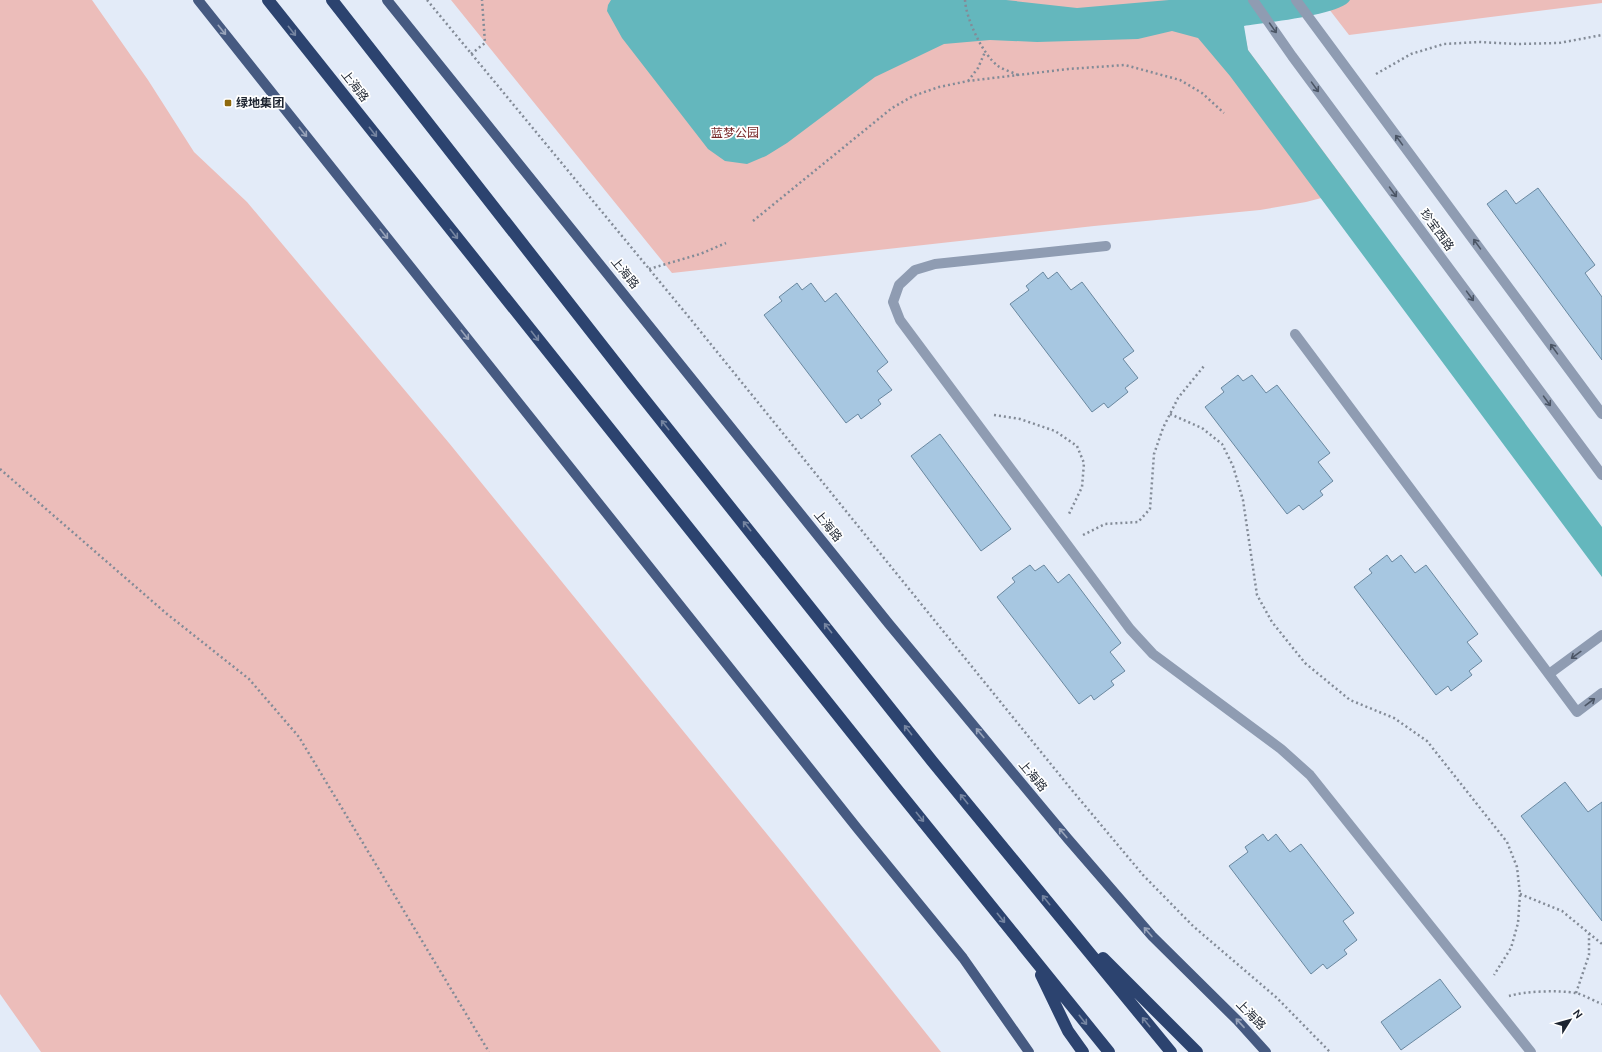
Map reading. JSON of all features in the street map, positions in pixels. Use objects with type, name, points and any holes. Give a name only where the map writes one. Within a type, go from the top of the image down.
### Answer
[{"type":"highway","name":"上海路","points":[[268,0],[895,787],[1109,1052]]},
{"type":"highway","points":[[332,0],[638,391],[932,761],[1171,1052]]},
{"type":"highway","points":[[1057,913],[1197,1052]]},
{"type":"highway","points":[[1032,957],[1068,1031],[1083,1052]]},
{"type":"main road","points":[[198,0],[857,828],[964,958],[1029,1052]]},
{"type":"main road","name":"上海路","points":[[387,0],[889,624],[1068,839],[1152,936],[1237,1020],[1266,1052]]},
{"type":"street","name":"珍宝西路","points":[[1253,0],[1292,56],[1602,475]]},
{"type":"street","name":"珍宝西路","points":[[1296,0],[1602,414]]},
{"type":"street","points":[[1106,246],[935,264],[914,270],[899,285],[893,302],[900,320],[1130,628],[1153,654],[1282,749],[1310,775],[1531,1052]]},
{"type":"street","points":[[1295,334],[1577,712],[1602,693]]},
{"type":"street","points":[[1549,674],[1602,635]]},
{"type":"path","points":[[427,0],[649,269],[1071,790],[1143,875],[1193,926],[1277,998],[1330,1052]]},
{"type":"path","points":[[471,54],[485,43],[482,0]]},
{"type":"path","points":[[965,0],[968,16],[985,52],[998,66],[1019,76]]},
{"type":"path","points":[[1376,74],[1411,54],[1444,44],[1479,42],[1517,44],[1559,43],[1602,35]]},
{"type":"path","points":[[968,81],[978,68],[985,52]]},
{"type":"path","points":[[753,221],[892,108],[913,96],[939,87],[968,81],[1068,69],[1125,65],[1180,80],[1202,93],[1224,113]]},
{"type":"path","points":[[649,269],[700,254],[726,243]]},
{"type":"path","points":[[1066,543],[1105,524],[1138,522],[1150,509],[1154,454],[1163,428],[1178,398],[1204,366]]},
{"type":"path","points":[[968,411],[1020,419],[1055,431],[1077,446],[1084,464],[1082,487],[1059,533]]},
{"type":"path","points":[[1170,414],[1202,428],[1222,444],[1230,461],[1243,500],[1257,595],[1272,622],[1305,663],[1350,700],[1394,718],[1427,741],[1507,842],[1517,867],[1520,894],[1518,923],[1511,948],[1483,992]]},
{"type":"path","points":[[0,469],[167,614],[248,679],[299,736],[489,1052]]},
{"type":"path","points":[[1520,894],[1562,911],[1602,944]]},
{"type":"path","points":[[1576,993],[1589,955],[1589,934]]},
{"type":"path","points":[[1491,1002],[1516,994],[1552,992],[1576,993],[1602,1004]]},
{"type":"green space","points":[[0,0],[92,0],[148,80],[194,152],[247,202],[449,443],[784,855],[941,1052],[41,1052],[0,994]]},
{"type":"green space","name":"蓝梦公园","points":[[451,0],[1224,0],[1243,26],[1248,50],[1352,190],[1306,202],[1260,210],[1094,226],[672,273]]},
{"type":"green space","points":[[1322,0],[1602,0],[1602,3],[1349,35]]},
{"type":"water","points":[[611,0],[1006,0],[1077,8],[1169,0],[1350,0],[1344,5],[1333,10],[1318,14],[1301,18],[1244,26],[1248,50],[1602,527],[1602,577],[1230,76],[1198,38],[1172,31],[1138,39],[1037,42],[990,40],[944,44],[875,77],[787,143],[766,156],[747,164],[725,161],[708,149],[622,38],[607,11]]},
{"type":"building","points":[[1538,188],[1595,265],[1585,273],[1602,297],[1602,360],[1487,204],[1506,190],[1516,204]]},
{"type":"building","points":[[1043,272],[1048,279],[1057,272],[1071,290],[1082,282],[1134,351],[1123,359],[1138,378],[1125,388],[1128,392],[1108,408],[1104,403],[1092,412],[1010,304],[1029,290],[1026,286]]},
{"type":"building","points":[[797,283],[802,290],[811,283],[825,302],[836,293],[888,362],[877,371],[892,390],[878,400],[881,404],[861,419],[858,414],[846,423],[764,315],[782,301],[779,297]]},
{"type":"building","points":[[1238,375],[1243,381],[1252,375],[1266,393],[1277,385],[1330,453],[1318,462],[1333,481],[1320,491],[1323,495],[1303,510],[1299,505],[1287,514],[1205,407],[1224,392],[1221,388]]},
{"type":"building","points":[[940,434],[1011,529],[981,551],[911,456]]},
{"type":"building","points":[[1387,555],[1392,562],[1401,555],[1415,573],[1426,565],[1478,634],[1467,642],[1482,661],[1469,671],[1472,675],[1451,691],[1448,686],[1436,695],[1354,587],[1372,573],[1369,569]]},
{"type":"building","points":[[1030,565],[1035,571],[1044,565],[1058,583],[1069,574],[1121,643],[1110,652],[1125,671],[1111,681],[1114,685],[1094,700],[1091,695],[1079,704],[997,597],[1015,582],[1012,578]]},
{"type":"building","points":[[1565,782],[1588,812],[1602,802],[1602,921],[1521,816]]},
{"type":"building","points":[[1263,834],[1268,841],[1276,834],[1290,852],[1301,844],[1354,913],[1343,921],[1357,940],[1344,950],[1347,954],[1327,969],[1323,964],[1311,974],[1229,866],[1248,852],[1245,847]]},
{"type":"building","points":[[1440,979],[1461,1007],[1401,1050],[1381,1022]]},
{"type":"place","name":"绿地集团","points":[[228,103]]}]
